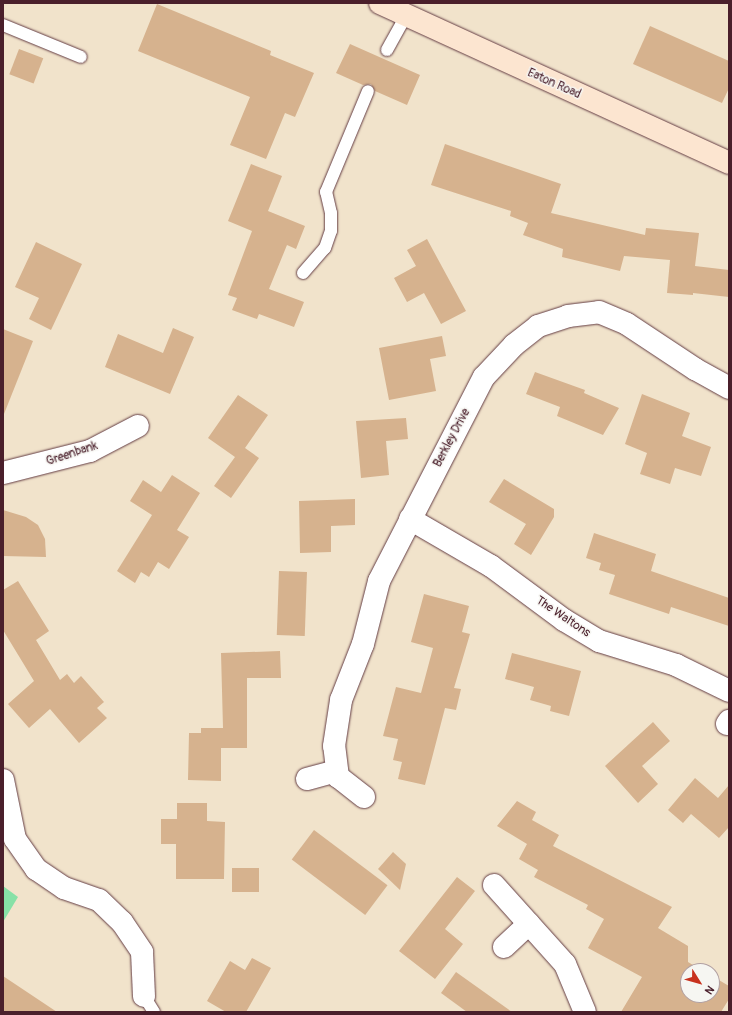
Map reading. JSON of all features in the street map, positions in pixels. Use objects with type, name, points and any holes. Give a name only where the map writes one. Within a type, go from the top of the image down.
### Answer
[{"type":"street","name":"Eaton Road","points":[[380,3],[729,163]]},
{"type":"street","name":"Berkley Drive","points":[[337,771],[334,746],[341,700],[363,644],[379,581],[484,377],[514,345],[538,326],[568,316],[598,312],[627,324],[695,369],[729,388]]},
{"type":"street","name":"Greenbank","points":[[3,473],[90,451],[138,426]]},
{"type":"street","name":"The Waltons","points":[[410,519],[491,566],[564,620],[599,641],[676,665],[729,691]]},
{"type":"street","points":[[306,779],[337,771],[338,777],[364,797]]},
{"type":"street","points":[[3,780],[15,839],[36,869],[64,888],[99,900],[122,922],[142,952],[149,1004]]},
{"type":"street","points":[[494,885],[565,964],[586,1012]]},
{"type":"street","points":[[504,947],[529,924]]},
{"type":"lane","points":[[387,50],[406,16]]},
{"type":"lane","points":[[3,24],[81,57]]},
{"type":"lane","points":[[304,273],[325,248],[330,231],[331,213],[326,192],[368,91]]},
{"type":"green space","points":[[3,886],[18,897],[3,922]]},
{"type":"building","points":[[157,4],[271,51],[270,55],[314,73],[295,117],[285,113],[266,159],[230,145],[250,97],[138,51]]},
{"type":"building","points":[[650,26],[729,61],[729,88],[722,103],[633,64]]},
{"type":"building","points":[[350,44],[420,75],[407,105],[375,91],[371,84],[363,85],[336,73]]},
{"type":"building","points":[[19,49],[43,58],[34,84],[9,74]]},
{"type":"building","points":[[445,144],[561,184],[551,213],[645,235],[646,228],[699,233],[695,266],[729,270],[729,297],[693,293],[693,295],[667,293],[670,260],[624,256],[620,271],[562,257],[563,249],[523,235],[528,223],[510,216],[511,211],[431,185]]},
{"type":"building","points":[[251,164],[282,176],[268,211],[305,226],[296,249],[287,245],[269,289],[304,302],[294,327],[259,314],[257,319],[232,310],[237,298],[228,295],[252,231],[228,221]]},
{"type":"building","points":[[427,239],[466,311],[441,324],[424,293],[407,302],[394,278],[416,266],[407,250]]},
{"type":"building","points":[[36,242],[82,264],[51,330],[29,319],[39,298],[15,287]]},
{"type":"building","points":[[173,328],[194,337],[170,394],[105,367],[118,334],[163,353]]},
{"type":"building","points":[[3,329],[33,341],[4,414],[3,414]]},
{"type":"building","points":[[442,336],[446,356],[430,359],[436,391],[389,400],[379,348]]},
{"type":"building","points":[[535,372],[585,390],[584,393],[619,408],[603,435],[557,416],[560,407],[526,394]]},
{"type":"building","points":[[642,394],[690,413],[682,436],[711,447],[701,476],[675,468],[670,484],[640,474],[647,453],[625,444]]},
{"type":"building","points":[[238,395],[268,415],[245,448],[259,458],[231,498],[214,486],[235,457],[208,438]]},
{"type":"building","points":[[406,418],[408,439],[386,441],[389,475],[361,478],[356,421]]},
{"type":"building","points":[[172,475],[200,493],[177,530],[189,537],[169,569],[158,562],[149,577],[141,572],[135,583],[117,571],[152,515],[130,501],[143,480],[161,492]]},
{"type":"building","points":[[504,479],[554,509],[554,517],[531,555],[514,544],[526,524],[489,502]]},
{"type":"building","points":[[355,499],[355,525],[331,526],[331,552],[300,553],[299,501]]},
{"type":"building","points":[[3,510],[26,517],[38,525],[45,539],[46,557],[3,556]]},
{"type":"building","points":[[594,533],[656,554],[651,571],[729,598],[729,626],[671,607],[669,614],[609,594],[615,575],[599,570],[601,563],[586,558]]},
{"type":"building","points":[[279,571],[307,572],[305,636],[277,635]]},
{"type":"building","points":[[18,581],[49,631],[36,640],[60,680],[67,674],[74,683],[81,676],[104,702],[97,708],[107,718],[79,743],[50,709],[29,728],[8,704],[34,681],[3,630],[3,590]]},
{"type":"building","points":[[424,594],[469,606],[462,632],[470,634],[454,688],[461,689],[456,710],[445,708],[425,785],[398,779],[402,762],[393,760],[398,739],[383,736],[396,687],[421,693],[433,648],[411,642]]},
{"type":"building","points":[[280,651],[281,678],[247,678],[247,748],[221,748],[221,781],[188,780],[189,733],[201,733],[201,728],[223,728],[221,653]]},
{"type":"building","points":[[512,653],[581,671],[569,716],[550,711],[551,706],[530,700],[534,687],[505,679]]},
{"type":"building","points":[[653,722],[670,741],[642,766],[658,784],[638,803],[605,766]]},
{"type":"building","points":[[695,778],[718,798],[729,785],[729,827],[719,838],[691,814],[683,823],[668,810]]},
{"type":"building","points":[[517,801],[536,812],[532,820],[559,835],[553,846],[672,907],[658,928],[688,946],[688,962],[690,963],[680,963],[680,1003],[720,1003],[720,981],[729,986],[729,999],[721,1012],[621,1012],[642,977],[588,948],[604,919],[586,909],[588,905],[534,877],[538,870],[519,859],[527,844],[497,826]]},
{"type":"building","points":[[177,803],[207,803],[207,821],[225,822],[224,879],[176,879],[176,844],[161,844],[161,819],[177,819]]},
{"type":"building","points":[[314,830],[387,885],[365,915],[292,860]]},
{"type":"building","points":[[393,852],[406,864],[400,890],[378,869]]},
{"type":"building","points":[[232,868],[259,868],[259,892],[232,892]]},
{"type":"building","points":[[457,877],[475,891],[445,929],[463,944],[435,979],[399,951]]},
{"type":"building","points":[[252,958],[271,968],[246,1012],[226,1012],[207,1001],[230,961],[245,970]]},
{"type":"building","points":[[456,972],[512,1012],[467,1012],[441,993]]},
{"type":"building","points":[[3,976],[57,1012],[3,1012]]}]
